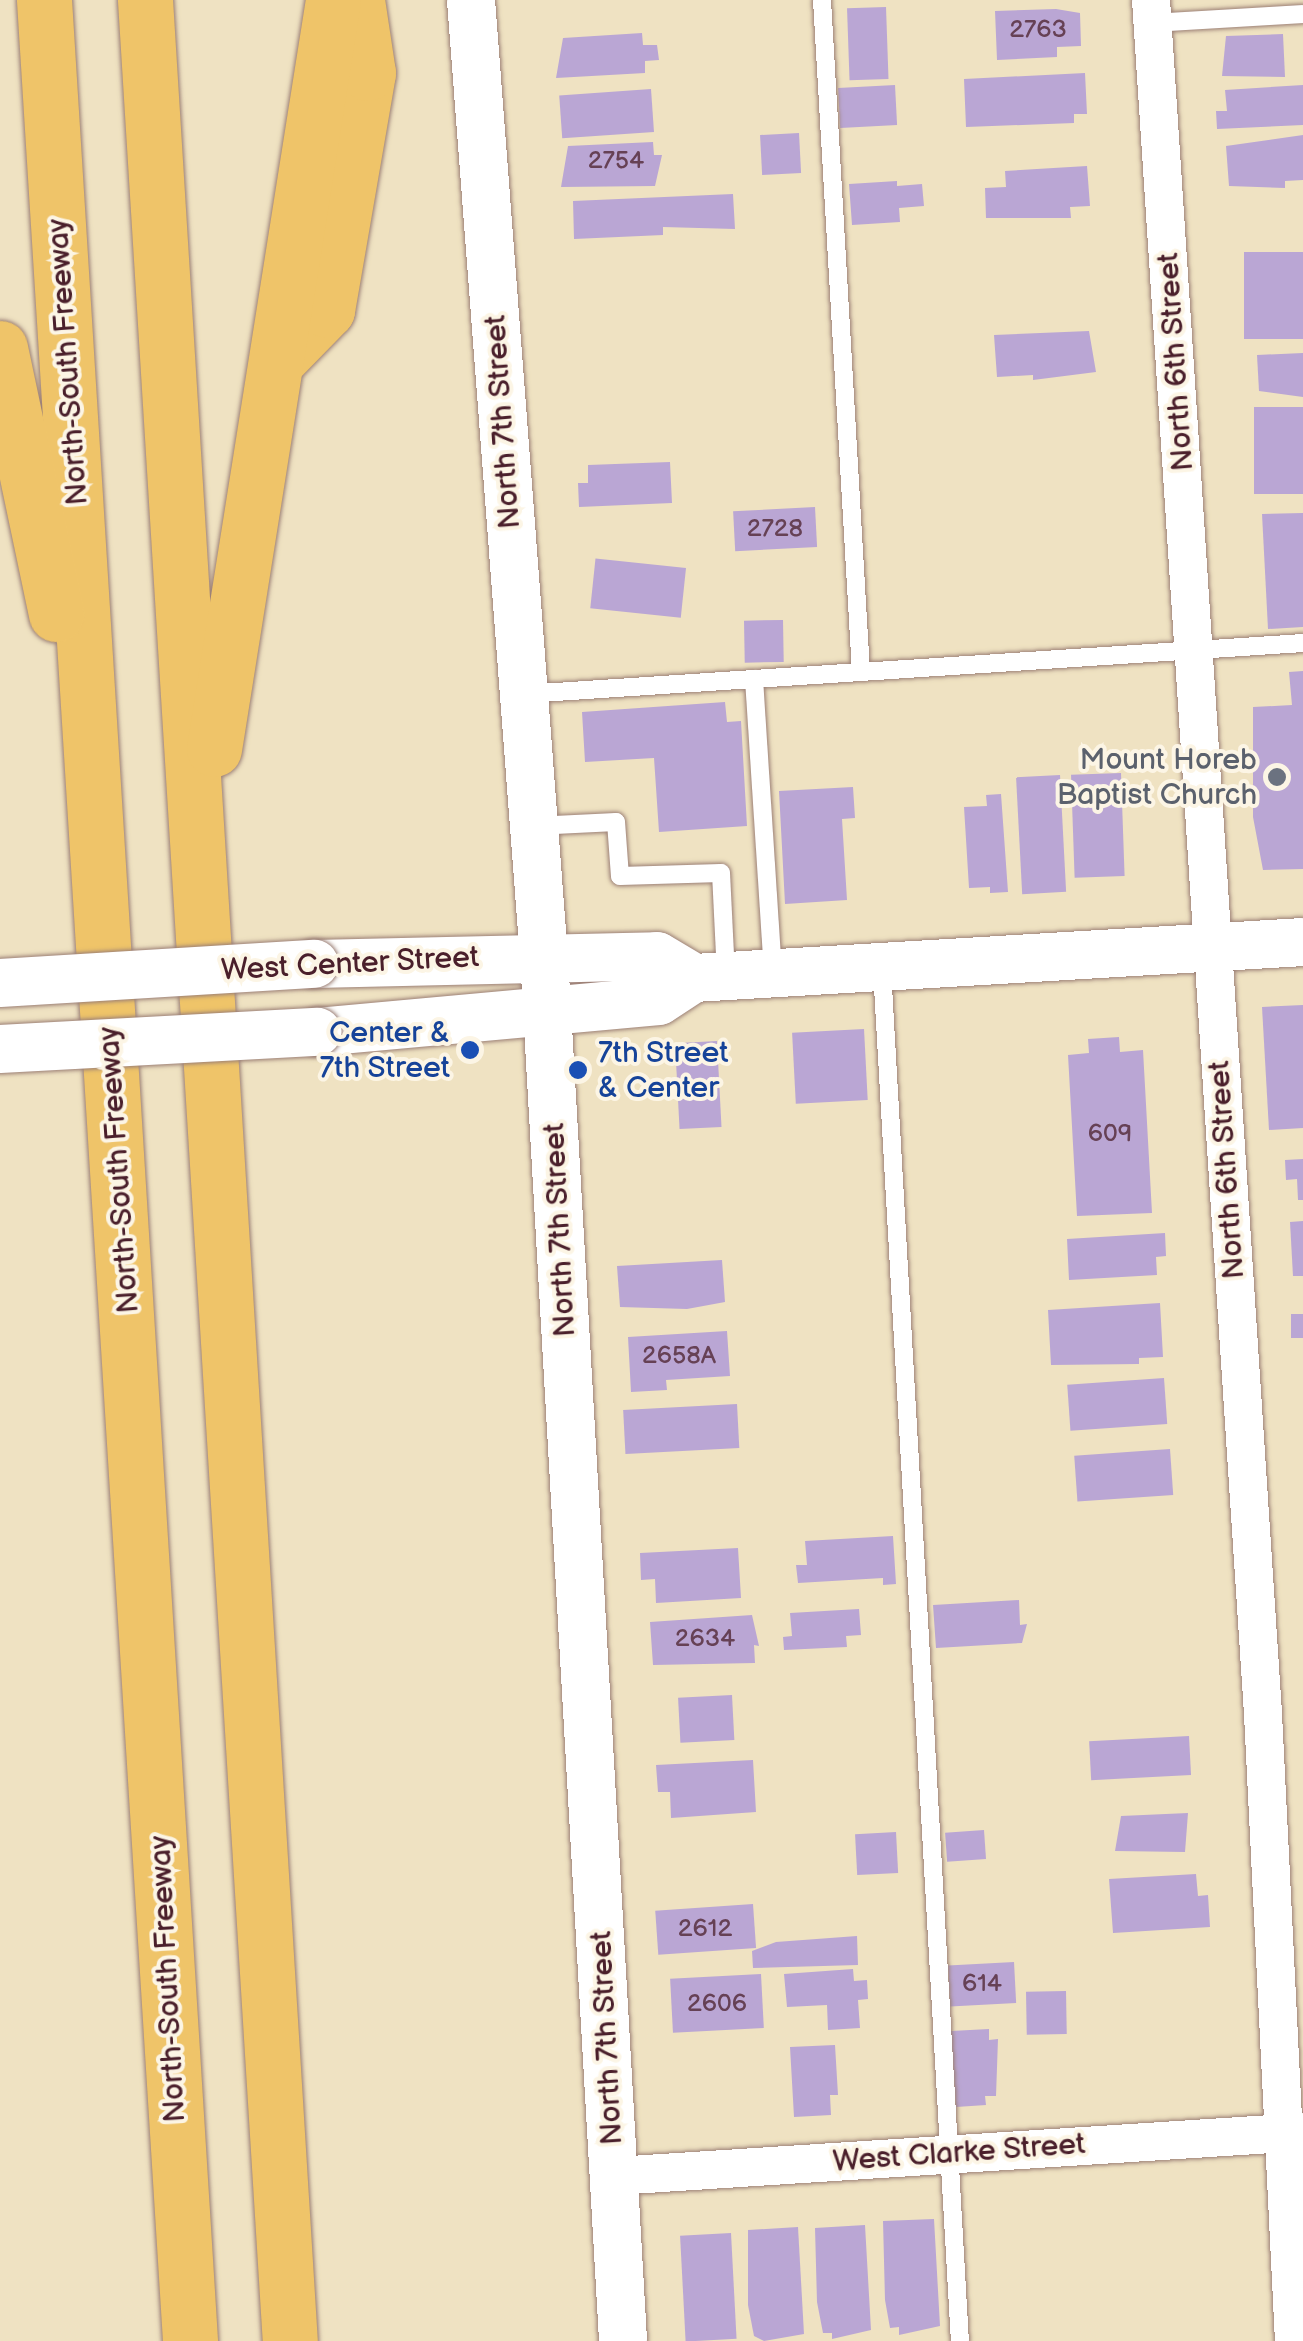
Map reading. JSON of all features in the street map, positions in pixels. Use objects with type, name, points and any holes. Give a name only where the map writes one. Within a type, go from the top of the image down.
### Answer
[{"type":"highway","name":"North-South Freeway","points":[[44,0],[190,2341]]},
{"type":"highway","points":[[145,0],[290,2341]]},
{"type":"highway","points":[[199,841],[281,357],[333,0]]},
{"type":"highway","points":[[281,357],[327,310],[368,73],[357,0]]},
{"type":"highway","points":[[0,348],[96,803]]},
{"type":"street","name":"North 7th Street","points":[[471,0],[544,956],[624,2341]]},
{"type":"street","name":"North 6th Street","points":[[1152,11],[1292,2133],[1294,2341]]},
{"type":"street","name":"West Center Street","points":[[0,1050],[547,1016],[659,1002],[731,975],[1303,942]]},
{"type":"street","name":"West Center Street","points":[[0,983],[314,964],[544,956],[656,956],[731,975]]},
{"type":"street","name":"West Clarke Street","points":[[615,2176],[1292,2133]]},
{"type":"lane","points":[[822,0],[861,672]]},
{"type":"lane","points":[[1152,11],[1303,14]]},
{"type":"lane","points":[[524,694],[1303,643]]},
{"type":"lane","points":[[731,975],[754,680]]},
{"type":"lane","points":[[534,826],[616,822],[620,876],[721,873],[731,975]]},
{"type":"lane","points":[[882,965],[960,2341]]},
{"type":"building","points":[[886,7],[889,79],[850,80],[847,8]]},
{"type":"building","points":[[1056,9],[1080,13],[1081,46],[1057,47],[1057,57],[997,60],[995,11]]},
{"type":"building","points":[[642,33],[643,45],[657,45],[659,60],[645,61],[645,73],[556,78],[563,38]]},
{"type":"building","points":[[1283,34],[1285,77],[1222,76],[1226,36]]},
{"type":"building","points":[[1085,73],[1087,114],[1074,114],[1074,123],[966,127],[964,79]]},
{"type":"building","points":[[895,85],[897,125],[840,128],[838,88]]},
{"type":"building","points":[[1303,85],[1303,125],[1217,129],[1216,111],[1227,111],[1225,90]]},
{"type":"building","points":[[651,89],[654,132],[562,138],[559,95]]},
{"type":"building","points":[[799,133],[801,173],[762,175],[760,135]]},
{"type":"building","points":[[1303,135],[1303,180],[1285,181],[1285,188],[1229,186],[1226,146]]},
{"type":"building","points":[[653,142],[654,155],[662,155],[655,186],[561,187],[568,146]]},
{"type":"building","points":[[1087,166],[1090,206],[1070,207],[1071,218],[986,218],[985,188],[1006,187],[1005,171]]},
{"type":"building","points":[[897,181],[897,186],[922,184],[924,206],[899,208],[900,222],[852,225],[849,184]]},
{"type":"building","points":[[733,194],[735,229],[663,227],[663,235],[574,239],[573,201]]},
{"type":"building","points":[[1244,252],[1303,252],[1303,339],[1244,339]]},
{"type":"building","points":[[1089,331],[1096,372],[1033,380],[1033,375],[997,377],[994,335]]},
{"type":"building","points":[[1303,353],[1303,397],[1259,391],[1257,355]]},
{"type":"building","points":[[1254,407],[1303,407],[1303,494],[1254,494]]},
{"type":"building","points":[[670,462],[672,503],[579,507],[578,483],[588,483],[588,465]]},
{"type":"building","points":[[815,507],[817,547],[735,551],[733,511]]},
{"type":"building","points":[[1303,513],[1303,627],[1268,629],[1262,514]]},
{"type":"building","points":[[595,558],[686,568],[681,618],[590,608]]},
{"type":"building","points":[[783,620],[784,662],[745,663],[744,621]]},
{"type":"building","name":"Mount Horeb Baptist Church","points":[[1303,671],[1303,869],[1263,870],[1253,817],[1253,707],[1292,705],[1289,672]]},
{"type":"building","points":[[725,702],[727,722],[741,721],[747,826],[659,832],[654,758],[585,762],[582,712]]},
{"type":"building","points":[[1121,773],[1125,876],[1075,878],[1071,775]]},
{"type":"building","points":[[1060,775],[1066,892],[1022,894],[1016,777]]},
{"type":"building","points":[[853,787],[855,818],[842,819],[847,900],[785,904],[779,791]]},
{"type":"building","points":[[1001,794],[1008,892],[990,893],[990,887],[969,888],[964,807],[987,806],[986,795]]},
{"type":"building","points":[[1303,1005],[1303,1128],[1269,1130],[1262,1007]]},
{"type":"building","points":[[864,1029],[868,1100],[796,1104],[792,1033]]},
{"type":"building","points":[[1119,1037],[1120,1052],[1143,1050],[1152,1213],[1077,1216],[1068,1055],[1089,1053],[1088,1039]]},
{"type":"building","points":[[717,1041],[722,1127],[680,1129],[675,1043]]},
{"type":"building","points":[[1303,1159],[1303,1200],[1298,1200],[1297,1179],[1286,1180],[1285,1160]]},
{"type":"building","points":[[1303,1221],[1303,1276],[1293,1276],[1290,1222]]},
{"type":"building","points":[[1165,1233],[1166,1256],[1156,1257],[1157,1275],[1069,1280],[1067,1239]]},
{"type":"building","points":[[722,1260],[725,1302],[687,1309],[620,1307],[617,1266]]},
{"type":"building","points":[[1160,1303],[1163,1357],[1139,1358],[1139,1364],[1051,1365],[1048,1310]]},
{"type":"building","points":[[1291,1314],[1303,1314],[1303,1338],[1291,1338]]},
{"type":"building","points":[[727,1331],[730,1376],[666,1380],[667,1390],[631,1392],[628,1337]]},
{"type":"building","points":[[1164,1378],[1167,1424],[1070,1431],[1067,1385]]},
{"type":"building","points":[[737,1404],[739,1448],[625,1454],[623,1410]]},
{"type":"building","points":[[1170,1449],[1173,1495],[1077,1502],[1074,1456]]},
{"type":"building","points":[[893,1536],[896,1584],[883,1585],[883,1578],[798,1583],[796,1565],[807,1565],[805,1541]]},
{"type":"building","points":[[738,1548],[741,1598],[656,1603],[655,1579],[641,1580],[640,1553]]},
{"type":"building","points":[[1019,1600],[1020,1625],[1027,1624],[1022,1643],[936,1648],[933,1605]]},
{"type":"building","points":[[859,1609],[861,1635],[846,1636],[847,1647],[784,1650],[783,1637],[792,1636],[790,1613]]},
{"type":"building","points":[[752,1615],[759,1646],[754,1645],[755,1663],[653,1665],[650,1622]]},
{"type":"building","points":[[732,1695],[734,1740],[680,1743],[678,1698]]},
{"type":"building","points":[[1189,1736],[1191,1775],[1091,1780],[1089,1741]]},
{"type":"building","points":[[753,1760],[756,1812],[671,1818],[670,1792],[658,1792],[656,1765]]},
{"type":"building","points":[[1188,1813],[1185,1852],[1115,1851],[1121,1816]]},
{"type":"building","points":[[984,1830],[986,1859],[947,1862],[945,1833]]},
{"type":"building","points":[[896,1832],[898,1873],[857,1875],[855,1834]]},
{"type":"building","points":[[1196,1874],[1198,1896],[1208,1895],[1210,1927],[1113,1933],[1109,1879]]},
{"type":"building","points":[[753,1904],[756,1948],[658,1955],[655,1911]]},
{"type":"building","points":[[857,1936],[858,1965],[753,1968],[752,1951],[776,1942]]},
{"type":"building","points":[[1014,1962],[1016,2003],[950,2006],[948,1965]]},
{"type":"building","points":[[853,1969],[854,1981],[867,1980],[868,1999],[858,2000],[860,2028],[828,2030],[827,2005],[787,2007],[784,1974]]},
{"type":"building","points":[[761,1974],[764,2028],[673,2033],[670,1979]]},
{"type":"building","points":[[1066,1991],[1067,2034],[1027,2035],[1026,1992]]},
{"type":"building","points":[[989,2029],[989,2040],[998,2039],[996,2096],[985,2096],[986,2105],[956,2107],[951,2031]]},
{"type":"building","points":[[835,2045],[838,2095],[830,2095],[831,2115],[794,2117],[790,2047]]},
{"type":"building","points":[[934,2219],[940,2326],[899,2335],[899,2327],[890,2328],[885,2300],[883,2221]]},
{"type":"building","points":[[865,2225],[871,2330],[832,2339],[832,2333],[823,2333],[817,2302],[815,2228]]},
{"type":"building","points":[[798,2227],[804,2334],[764,2341],[754,2336],[748,2305],[748,2230]]},
{"type":"building","points":[[731,2233],[737,2339],[686,2341],[680,2236]]},
{"type":"place","name":"Mount Horeb Baptist Church","points":[[1277,777]]},
{"type":"place","name":"Center & 7th Street","points":[[470,1050]]},
{"type":"place","name":"7th Street & Center","points":[[578,1070]]}]
